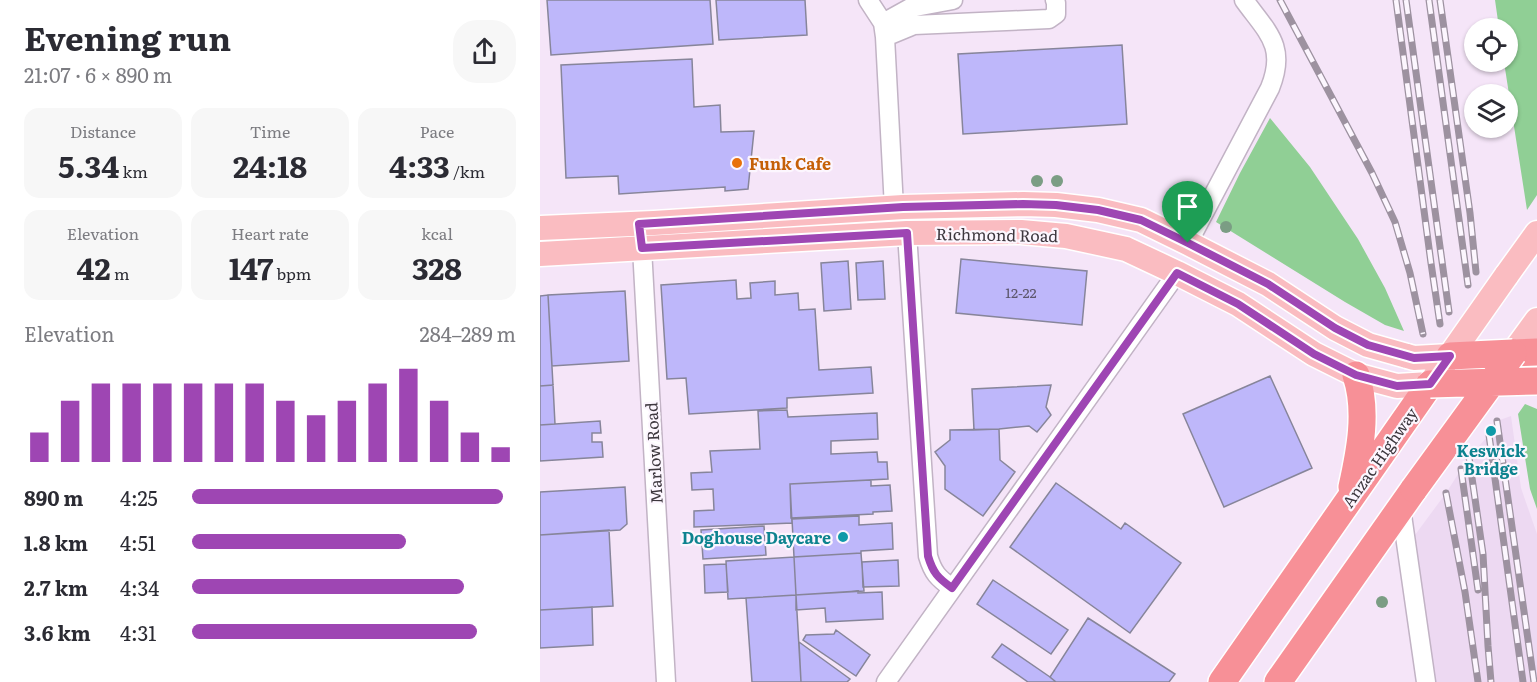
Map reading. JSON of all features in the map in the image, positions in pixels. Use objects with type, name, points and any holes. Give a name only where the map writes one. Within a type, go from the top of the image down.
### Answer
[{"type":"highway","points":[[1450,356],[1528,341]]},
{"type":"highway","points":[[1278,682],[1491,382],[1528,341]]},
{"type":"highway","points":[[1349,500],[1359,454],[1362,411],[1360,388],[1356,375]]},
{"type":"highway","name":"Richmond Road","points":[[1430,384],[1537,381]]},
{"type":"highway","name":"Anzac Highway","points":[[1222,682],[1430,384]]},
{"type":"main road","name":"Richmond Road","points":[[540,228],[639,224],[898,207],[1023,204],[1098,210],[1141,220],[1188,243],[1268,284],[1335,328],[1368,345],[1414,358],[1450,356]]},
{"type":"main road","name":"Richmond Road","points":[[540,254],[907,233],[1021,232],[1066,236],[1126,249],[1177,273],[1238,304],[1314,354],[1356,375],[1397,386],[1430,384]]},
{"type":"main road","name":"Anzac Highway","points":[[1430,384],[1537,233]]},
{"type":"main road","points":[[1177,273],[1188,243]]},
{"type":"street","points":[[868,0],[884,30],[898,207],[907,233],[928,556],[932,570],[952,588]]},
{"type":"street","points":[[884,30],[910,8],[953,0]]},
{"type":"street","points":[[884,30],[914,25],[1049,19],[1056,14],[1055,0]]},
{"type":"street","points":[[1188,243],[1270,88],[1275,72],[1277,57],[1274,44],[1244,0]]},
{"type":"street","name":"Marlow Road","points":[[639,224],[666,682]]},
{"type":"street","points":[[886,682],[1177,273]]},
{"type":"street","points":[[1408,498],[1426,682]]},
{"type":"shaded area","points":[[1511,416],[1521,488],[1537,534],[1537,682],[1435,682],[1415,535],[1497,421]]},
{"type":"green space","points":[[1495,0],[1537,0],[1537,195],[1527,210],[1516,138],[1518,138],[1518,84],[1507,84],[1506,72],[1518,72],[1518,18],[1498,18]]},
{"type":"green space","points":[[1270,118],[1310,167],[1358,239],[1385,288],[1404,331],[1385,325],[1345,302],[1216,222]]},
{"type":"green space","points":[[1525,404],[1537,409],[1537,509],[1530,489],[1518,414]]},
{"type":"building","points":[[547,0],[710,0],[713,44],[551,55]]},
{"type":"building","points":[[716,0],[805,0],[807,35],[719,40]]},
{"type":"building","points":[[1122,45],[1127,124],[963,134],[958,54]]},
{"type":"building","points":[[692,59],[694,107],[720,105],[721,132],[754,131],[748,189],[725,191],[725,187],[619,194],[618,176],[566,178],[561,65]]},
{"type":"building","points":[[961,259],[1087,271],[1082,325],[956,313]]},
{"type":"building","points":[[848,261],[851,309],[824,311],[821,263]]},
{"type":"building","points":[[883,261],[885,299],[858,300],[856,263]]},
{"type":"building","points":[[736,280],[737,299],[751,298],[750,283],[775,281],[775,295],[798,293],[799,310],[815,309],[819,370],[871,367],[873,393],[787,398],[787,408],[689,414],[686,378],[667,379],[661,285]]},
{"type":"building","points":[[625,291],[629,361],[552,366],[548,295]]},
{"type":"building","points":[[548,295],[553,385],[540,386],[540,296]]},
{"type":"building","points":[[1270,376],[1312,468],[1224,507],[1183,414]]},
{"type":"building","points":[[553,385],[555,424],[540,425],[540,386]]},
{"type":"building","points":[[1051,385],[1046,407],[1051,415],[1037,432],[1029,426],[974,430],[972,389]]},
{"type":"building","points":[[787,410],[788,417],[877,413],[878,439],[831,441],[831,454],[877,452],[878,462],[887,462],[888,479],[790,484],[792,523],[694,527],[694,511],[714,510],[713,489],[692,490],[691,473],[712,472],[710,451],[760,449],[758,411]]},
{"type":"building","points":[[600,421],[601,433],[592,433],[592,442],[602,442],[603,457],[540,461],[540,425]]},
{"type":"building","points":[[999,429],[1000,460],[1015,472],[983,516],[945,489],[945,466],[935,452],[950,440],[950,430]]},
{"type":"building","points":[[871,480],[871,486],[890,485],[892,511],[791,518],[790,484]]},
{"type":"building","points":[[1056,483],[1121,529],[1125,523],[1181,563],[1130,633],[1010,547]]},
{"type":"building","points":[[625,487],[627,524],[620,530],[540,535],[540,492]]},
{"type":"building","name":"Doghouse Daycare","points":[[859,516],[859,525],[892,523],[893,549],[794,557],[792,519]]},
{"type":"building","points":[[764,526],[766,555],[703,559],[701,530]]},
{"type":"building","points":[[609,530],[613,606],[540,610],[540,535]]},
{"type":"building","points":[[861,553],[864,591],[796,595],[794,557]]},
{"type":"building","points":[[794,557],[796,595],[728,599],[726,561]]},
{"type":"building","points":[[898,560],[899,586],[863,587],[862,562]]},
{"type":"building","points":[[726,564],[728,592],[705,593],[704,565]]},
{"type":"building","points":[[993,580],[1068,630],[1051,654],[977,604]]},
{"type":"building","points":[[858,591],[858,593],[882,592],[883,619],[826,622],[825,608],[796,610],[796,595]]},
{"type":"building","points":[[796,595],[801,682],[752,682],[746,598]]},
{"type":"building","points":[[592,607],[593,645],[540,648],[540,610]]},
{"type":"building","points":[[1088,618],[1175,674],[1169,682],[1056,682],[1050,677]]},
{"type":"building","points":[[836,630],[870,655],[856,676],[803,640],[806,635],[834,634]]},
{"type":"building","points":[[799,642],[850,679],[847,682],[801,682]]},
{"type":"building","points":[[1002,644],[1056,682],[1028,682],[992,657]]},
{"type":"railway","points":[[1280,0],[1372,173],[1395,222],[1410,273],[1423,334]]},
{"type":"railway","points":[[1396,0],[1440,324]]},
{"type":"railway","points":[[1406,0],[1449,312]]},
{"type":"railway","points":[[1429,0],[1468,285]]},
{"type":"railway","points":[[1440,0],[1476,272]]},
{"type":"railway","points":[[1497,421],[1534,682]]},
{"type":"railway","points":[[1489,435],[1523,682]]},
{"type":"railway","points":[[1469,457],[1483,554],[1491,682]]},
{"type":"railway","points":[[1461,469],[1478,590]]},
{"type":"railway","points":[[1446,493],[1465,592],[1478,682]]},
{"type":"place","name":"Funk Cafe","points":[[737,163]]},
{"type":"place","name":"Keswick Bridge","points":[[1491,431]]},
{"type":"place","name":"Doghouse Daycare","points":[[843,537]]},
{"type":"route","points":[[1056,205],[1098,210],[1141,220],[1188,243],[1268,284],[1335,328],[1368,345],[1414,358],[1450,356],[1430,384],[1397,386],[1356,375],[1314,354],[1238,304],[1177,273],[952,588],[932,570],[928,556],[907,233],[642,248],[639,224],[903,207],[1056,205]]}]
